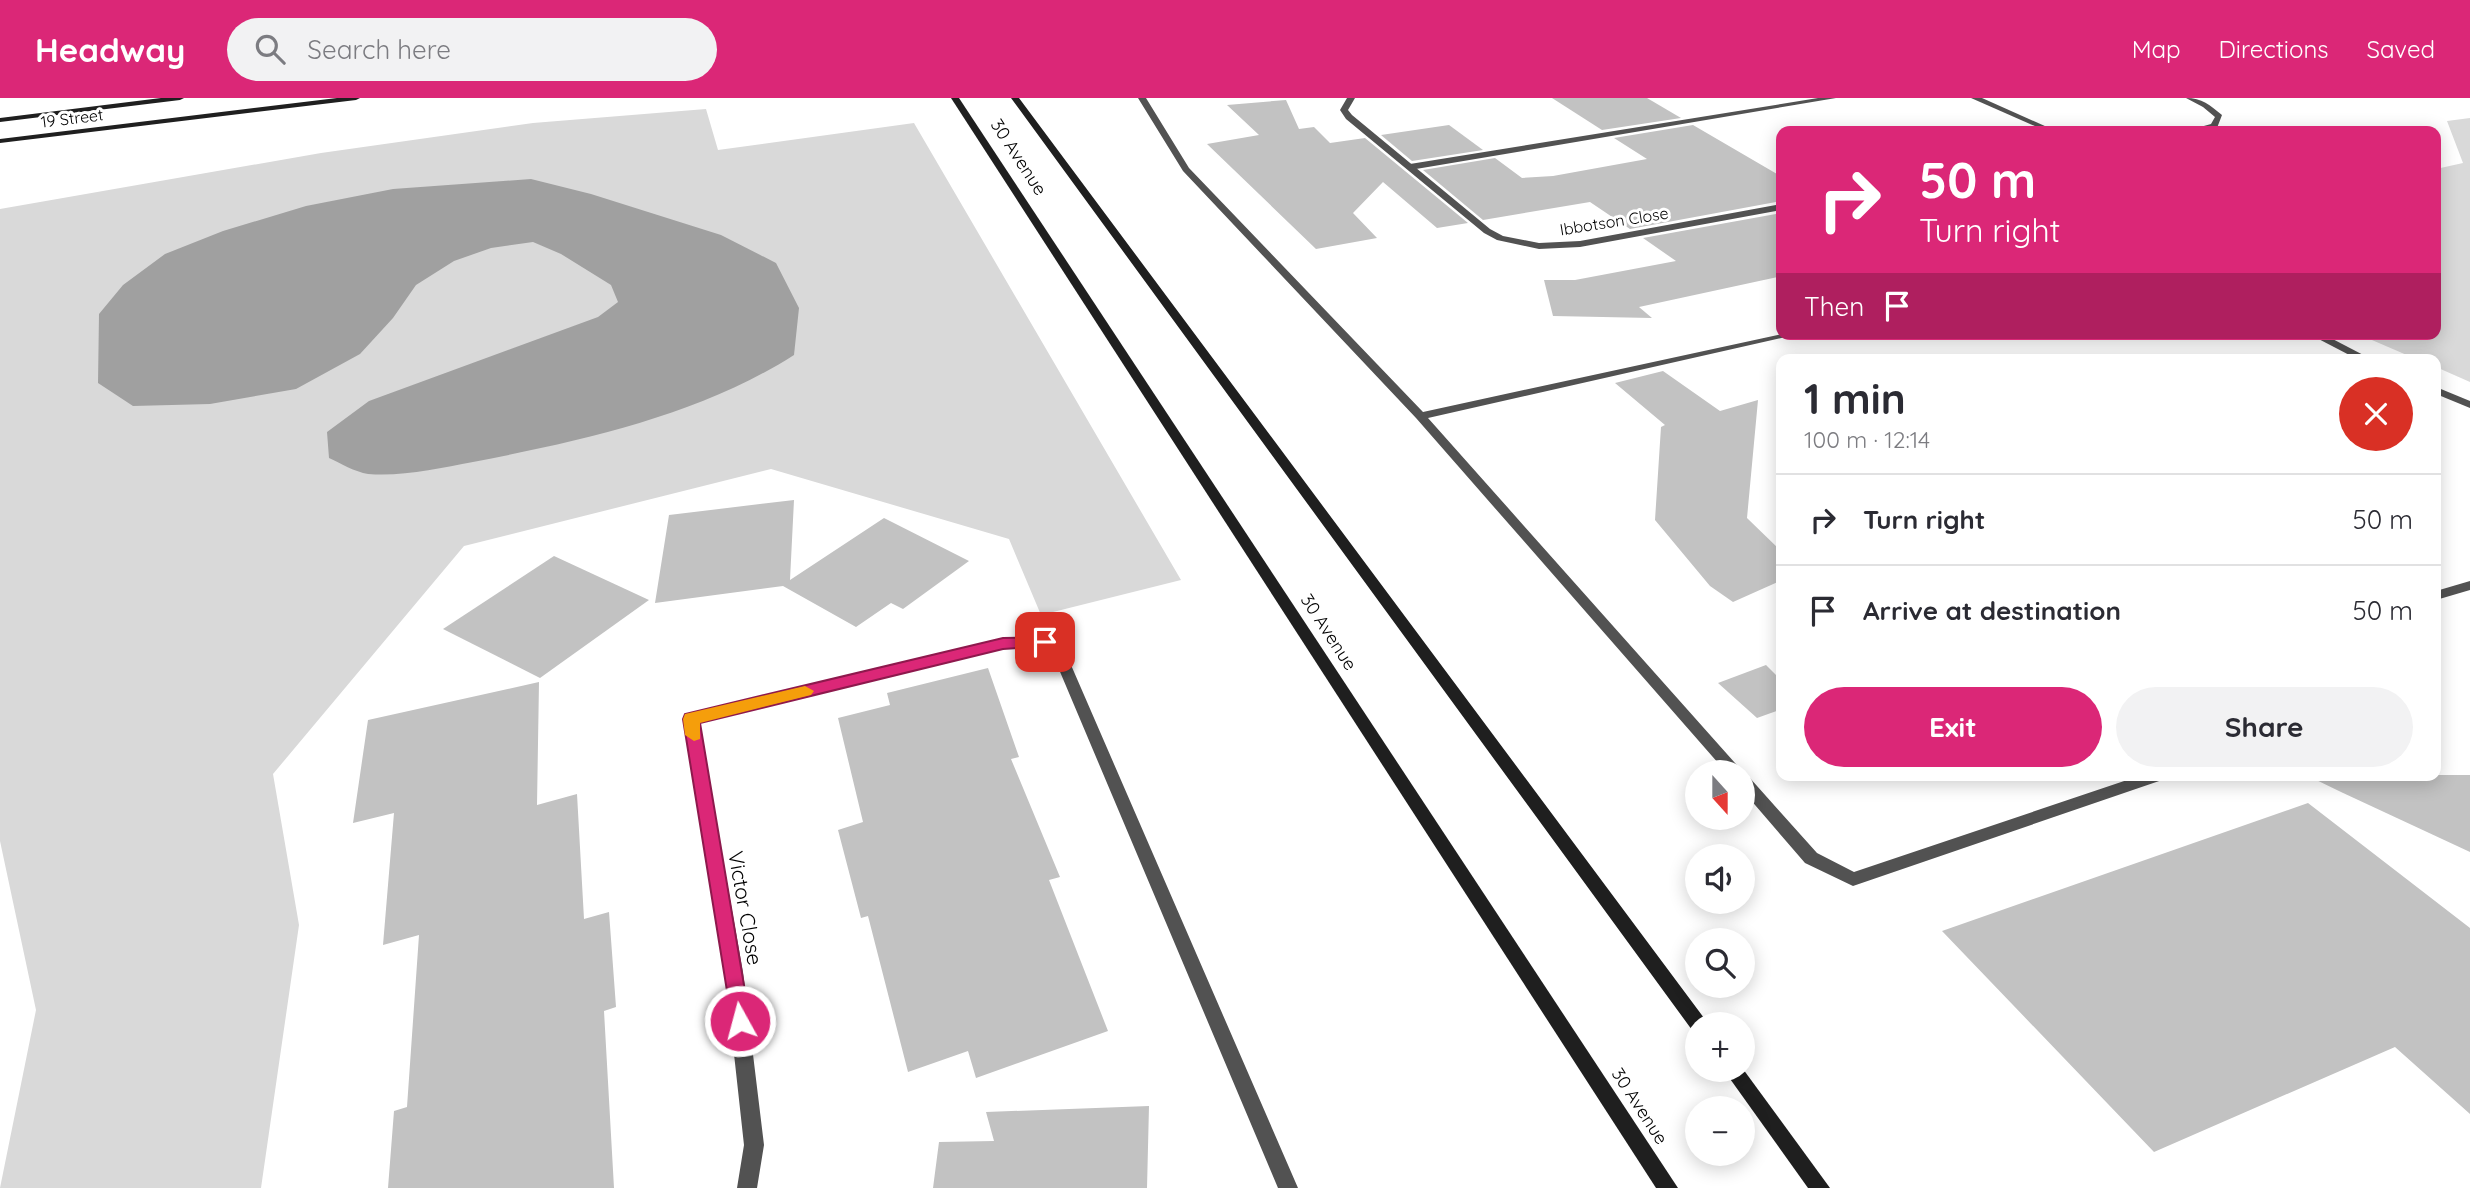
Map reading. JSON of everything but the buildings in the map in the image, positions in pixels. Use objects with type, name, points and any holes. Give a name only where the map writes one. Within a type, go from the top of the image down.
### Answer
[{"type":"main road","name":"19 Street","points":[[0,120],[180,98]]},
{"type":"main road","points":[[298,105],[346,98]]},
{"type":"main road","name":"19 Street","points":[[0,141],[356,98]]},
{"type":"main road","name":"30 Avenue","points":[[955,98],[1668,1188]]},
{"type":"main road","name":"30 Avenue","points":[[1015,98],[1689,1012]]},
{"type":"main road","points":[[1027,98],[1034,124]]},
{"type":"main road","points":[[1742,1082],[1820,1188]]},
{"type":"street","points":[[1142,98],[1186,169],[1420,416],[1724,760]]},
{"type":"street","name":"Ibbotson Close","points":[[1351,98],[1344,110],[1488,231],[1517,243],[1539,246],[1580,244],[1776,208]]},
{"type":"street","points":[[1410,167],[1832,98]]},
{"type":"street","points":[[1975,98],[2040,126]]},
{"type":"street","points":[[2190,98],[2206,105],[2219,117],[2214,126]]},
{"type":"street","points":[[1420,416],[1776,338]]},
{"type":"street","points":[[2326,340],[2356,354]]},
{"type":"street","points":[[2441,392],[2470,405]]},
{"type":"street","points":[[2441,594],[2470,585]]},
{"type":"street","name":"Victor Close","points":[[747,1188],[754,1145],[734,972],[691,719],[1003,643],[1045,642],[1064,665],[1288,1188]]},
{"type":"street","points":[[1755,795],[1811,858],[1853,879],[2142,781]]},
{"type":"shaded area","points":[[706,109],[718,150],[914,123],[1181,580],[1041,615],[1009,539],[771,469],[464,546],[273,774],[299,925],[261,1188],[0,1188],[36,1010],[0,841],[0,209],[321,153],[533,123]]},
{"type":"shaded area","points":[[2470,118],[2470,382],[2441,369],[2441,354],[2404,354],[2372,340],[2441,340],[2441,168],[2463,163],[2447,121]]},
{"type":"shaded area","points":[[531,179],[591,194],[721,235],[776,263],[799,308],[794,355],[758,376],[680,410],[556,445],[447,467],[381,475],[363,473],[329,458],[327,432],[369,401],[598,317],[618,302],[611,285],[561,254],[533,242],[491,248],[454,261],[416,285],[393,318],[360,354],[296,389],[210,404],[133,406],[98,383],[99,314],[123,285],[165,254],[223,231],[306,206],[393,189]]},
{"type":"slow traffic","points":[[694,735],[691,719],[805,691]]},
{"type":"route","points":[[740,1021],[691,719],[1003,643],[1045,642]]}]
